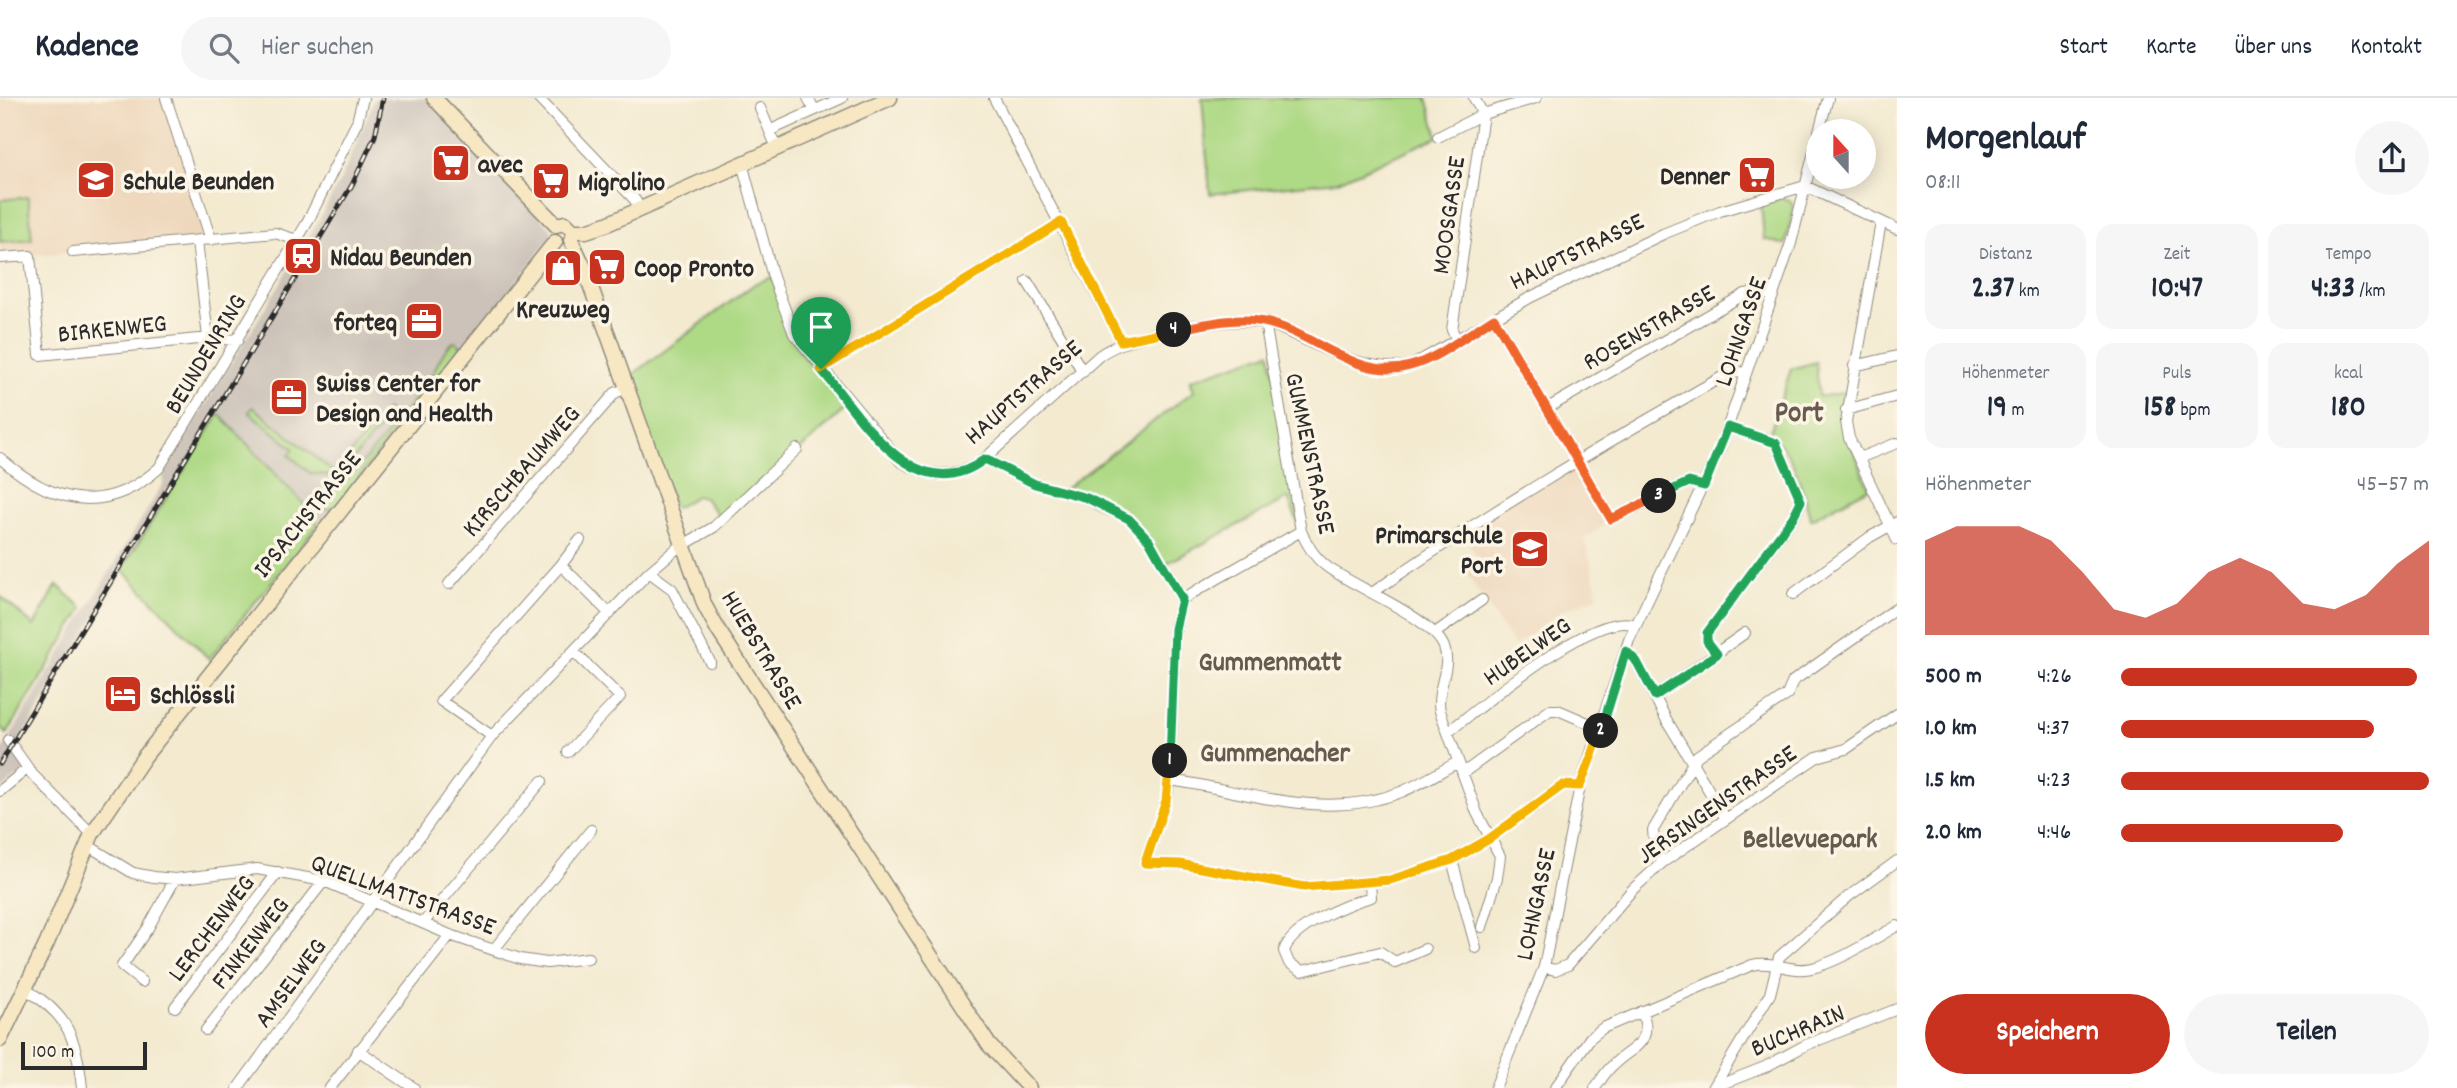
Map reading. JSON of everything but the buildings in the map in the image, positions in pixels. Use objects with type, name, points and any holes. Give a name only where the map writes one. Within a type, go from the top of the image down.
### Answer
[{"type":"main road","points":[[434,98],[556,225]]},
{"type":"main road","points":[[556,225],[552,233],[555,242],[562,244],[572,235],[594,229],[890,98]]},
{"type":"main road","points":[[556,225],[565,223],[572,235]]},
{"type":"main road","name":"HUEBSTRASSE","points":[[572,235],[682,545],[718,630],[989,1045],[1029,1088]]},
{"type":"main road","name":"IPSACHSTRASSE","points":[[90,839],[167,726],[555,242]]},
{"type":"main road","points":[[0,1040],[90,839]]},
{"type":"street","points":[[166,98],[211,240]]},
{"type":"street","name":"BEUNDENRING","points":[[0,458],[21,476],[66,498],[84,499],[129,490],[159,468],[297,240],[357,122],[362,98]]},
{"type":"street","points":[[538,98],[635,200],[640,209]]},
{"type":"street","points":[[808,98],[814,109]]},
{"type":"street","points":[[771,130],[842,98]]},
{"type":"street","points":[[994,98],[1121,341]]},
{"type":"street","points":[[1474,98],[1483,114]]},
{"type":"street","points":[[1438,136],[1483,114],[1536,98]]},
{"type":"street","name":"LOHNGASSE","points":[[1823,119],[1828,98]]},
{"type":"street","points":[[760,108],[777,148]]},
{"type":"street","name":"MOOSGASSE","points":[[1457,340],[1452,330],[1483,114]]},
{"type":"street","name":"HAUPTSTRASSE","points":[[742,163],[786,318],[794,334],[891,451],[916,471],[947,474],[970,468],[985,459],[1121,341],[1225,321],[1265,322],[1366,366],[1390,370],[1411,366],[1494,318],[1663,234],[1738,205],[1805,187]]},
{"type":"street","name":"LOHNGASSE","points":[[1495,1088],[1544,967],[1580,786],[1602,729],[1626,651],[1635,625],[1704,486],[1728,427],[1773,296],[1806,183]]},
{"type":"street","points":[[1805,187],[1897,229]]},
{"type":"street","points":[[821,369],[1061,222]]},
{"type":"street","points":[[1881,222],[1846,411],[1849,438],[1894,524],[1897,540]]},
{"type":"street","points":[[73,252],[275,233],[297,240]]},
{"type":"street","points":[[197,241],[208,338]]},
{"type":"street","name":"BIRKENWEG","points":[[0,258],[30,256],[40,355],[208,338],[237,340]]},
{"type":"street","points":[[1027,281],[1083,372]]},
{"type":"street","name":"ROSENSTRASSE","points":[[1546,408],[1745,294],[1758,292],[1773,296]]},
{"type":"street","points":[[1494,318],[1611,519],[1689,482],[1704,486]]},
{"type":"street","name":"GUMMENSTRASSE","points":[[1265,322],[1301,531],[1312,553],[1326,566],[1435,633]]},
{"type":"street","points":[[1854,366],[1897,356]]},
{"type":"street","points":[[1372,593],[1459,533],[1576,460],[1729,373],[1746,372]]},
{"type":"street","name":"KIRSCHBAUMWEG","points":[[449,584],[615,393],[627,388]]},
{"type":"street","points":[[1846,411],[1897,396]]},
{"type":"street","points":[[1717,654],[1707,641],[1707,633],[1793,517],[1801,501],[1776,443],[1728,427]]},
{"type":"street","points":[[1859,458],[1897,443]]},
{"type":"street","name":"AMSELWEG","points":[[238,1088],[492,736],[649,572],[682,545],[714,527],[797,449]]},
{"type":"street","points":[[985,459],[1035,484],[1087,498],[1129,519],[1149,540],[1182,599],[1175,629],[1170,780],[1166,801],[1145,863],[1180,864],[1304,887],[1370,883],[1419,873],[1452,860],[1489,839],[1563,785],[1580,786]]},
{"type":"street","points":[[1793,594],[1894,524]]},
{"type":"street","points":[[1182,599],[1301,531]]},
{"type":"street","points":[[492,736],[441,701],[580,540]]},
{"type":"street","points":[[561,565],[610,614]]},
{"type":"street","points":[[649,572],[672,589],[710,662]]},
{"type":"street","points":[[1482,600],[1435,633],[1446,654],[1439,705],[1458,762],[1489,839],[1500,856],[1497,878],[1482,927]]},
{"type":"street","points":[[1663,862],[1656,852],[1653,830],[1697,756],[1787,695],[1793,681],[1897,608]]},
{"type":"street","name":"HUBELWEG","points":[[1448,732],[1573,639],[1620,622],[1635,625]]},
{"type":"street","points":[[1655,696],[1745,633]]},
{"type":"street","points":[[1626,651],[1637,662],[1692,764],[1726,819]]},
{"type":"street","points":[[568,752],[620,697],[574,652]]},
{"type":"street","points":[[1463,774],[1550,710],[1559,710],[1602,729]]},
{"type":"street","name":"JERSINGENSTRASSE","points":[[1544,967],[1555,970],[1568,965],[1633,889],[1663,862],[1817,757],[1846,749],[1897,714]]},
{"type":"street","points":[[8,740],[28,768],[90,839]]},
{"type":"street","points":[[1170,780],[1288,804],[1337,805],[1379,799],[1402,791],[1458,762]]},
{"type":"street","points":[[0,791],[28,768]]},
{"type":"street","points":[[423,923],[542,781]]},
{"type":"street","points":[[495,948],[590,830]]},
{"type":"street","name":"QUELLMATTSTRASSE","points":[[90,839],[133,873],[175,879],[236,870],[278,872],[324,881],[450,935],[495,948],[520,960],[547,963],[588,958]]},
{"type":"street","points":[[1452,860],[1476,948]]},
{"type":"street","points":[[1713,1088],[1770,994],[1775,964],[1793,942],[1897,861]]},
{"type":"street","name":"LERCHENWEG","points":[[175,1007],[278,872]]},
{"type":"street","points":[[142,982],[122,966],[148,928],[175,879]]},
{"type":"street","name":"FINKENWEG","points":[[206,1030],[324,881]]},
{"type":"street","points":[[1370,883],[1371,897],[1344,905],[1289,939],[1284,951],[1289,963],[1302,971],[1380,952],[1395,962],[1425,949]]},
{"type":"street","points":[[1555,1088],[1590,1038],[1604,1028],[1752,965],[1775,964],[1793,969],[1813,968],[1897,926]]},
{"type":"street","points":[[330,1088],[450,935]]},
{"type":"street","points":[[25,989],[52,1006],[63,1019],[76,1055],[82,1088]]},
{"type":"street","name":"BUCHRAIN","points":[[1713,1088],[1765,1067],[1806,1045],[1897,1009]]},
{"type":"street","points":[[1595,1088],[1610,1067],[1633,1051],[1645,1036],[1647,1025],[1642,1011]]},
{"type":"street","points":[[358,1050],[414,1088]]},
{"type":"shaded area","name":"Schule Beunden","points":[[0,98],[166,98],[211,240],[0,258]]},
{"type":"shaded area","points":[[375,98],[390,98],[391,101],[394,98],[434,98],[552,230],[552,236],[326,526],[218,414],[18,744],[28,768],[0,791],[0,753],[163,484],[164,472],[316,225],[342,177]]},
{"type":"shaded area","name":"Primarschule Port","points":[[1576,460],[1611,519],[1585,539],[1598,596],[1564,610],[1514,646],[1465,571],[1479,559],[1461,531]]},
{"type":"green space","points":[[1202,98],[1427,98],[1438,137],[1338,181],[1210,194]]},
{"type":"green space","points":[[28,197],[32,239],[0,242],[0,200]]},
{"type":"green space","points":[[1782,198],[1790,200],[1794,208],[1785,245],[1764,239],[1761,204]]},
{"type":"green space","points":[[773,277],[786,318],[851,404],[722,520],[704,498],[696,496],[675,508],[624,381],[756,283]]},
{"type":"green space","points":[[455,342],[462,347],[334,508],[322,509],[322,498],[351,474],[379,444],[428,381],[447,348]]},
{"type":"green space","points":[[1270,352],[1301,531],[1288,498],[1164,565],[1129,519],[1062,491],[1194,391],[1190,380]]},
{"type":"green space","points":[[1816,362],[1819,397],[1845,392],[1842,422],[1869,488],[1811,519],[1791,461],[1778,442],[1769,435],[1791,369]]},
{"type":"green space","points":[[253,407],[335,473],[387,409],[391,414],[339,477],[310,473],[289,455],[294,449],[249,412]]},
{"type":"green space","points":[[219,414],[316,517],[318,525],[209,659],[122,569]]},
{"type":"green space","points":[[57,585],[83,608],[7,734],[0,726],[0,596],[34,626]]},
{"type":"railway","points":[[0,764],[352,185],[375,136],[383,98]]},
{"type":"place","name":"avec","points":[[451,163]]},
{"type":"place","name":"Denner","points":[[1757,175]]},
{"type":"place","name":"Schule Beunden","points":[[96,180]]},
{"type":"place","name":"Migrolino","points":[[551,181]]},
{"type":"place","name":"Nidau Beunden","points":[[303,256]]},
{"type":"place","name":"Coop Pronto","points":[[607,267]]},
{"type":"place","name":"Kreuzweg","points":[[563,268]]},
{"type":"place","name":"forteq","points":[[424,321]]},
{"type":"place","name":"Swiss Center for Design and Health","points":[[289,397]]},
{"type":"place","name":"Primarschule Port","points":[[1530,549]]},
{"type":"place","name":"Schlössli","points":[[123,694]]},
{"type":"district","name":"Port","points":[[1799,411]]},
{"type":"district","name":"Gummenmatt","points":[[1270,660]]},
{"type":"district","name":"Gummenacher","points":[[1275,751]]},
{"type":"district","name":"Bellevuepark","points":[[1810,837]]},
{"type":"route","points":[[1061,222],[1121,341],[1225,321],[1258,321],[1366,366],[1390,370],[1411,366],[1429,357],[1494,318],[1611,519],[1689,482],[1704,486],[1728,427],[1776,443],[1782,450],[1801,501],[1800,508],[1707,633],[1707,641],[1717,654],[1655,696],[1637,662],[1626,651],[1602,729],[1580,786],[1570,783],[1563,785],[1489,839],[1452,860],[1419,873],[1370,883],[1304,887],[1180,864],[1145,863],[1166,801],[1170,780],[1175,629],[1177,609],[1182,599],[1149,540],[1129,519],[1087,498],[1035,484],[985,459],[970,468],[947,474],[932,475],[916,471],[900,461],[821,369],[1061,222]]}]
